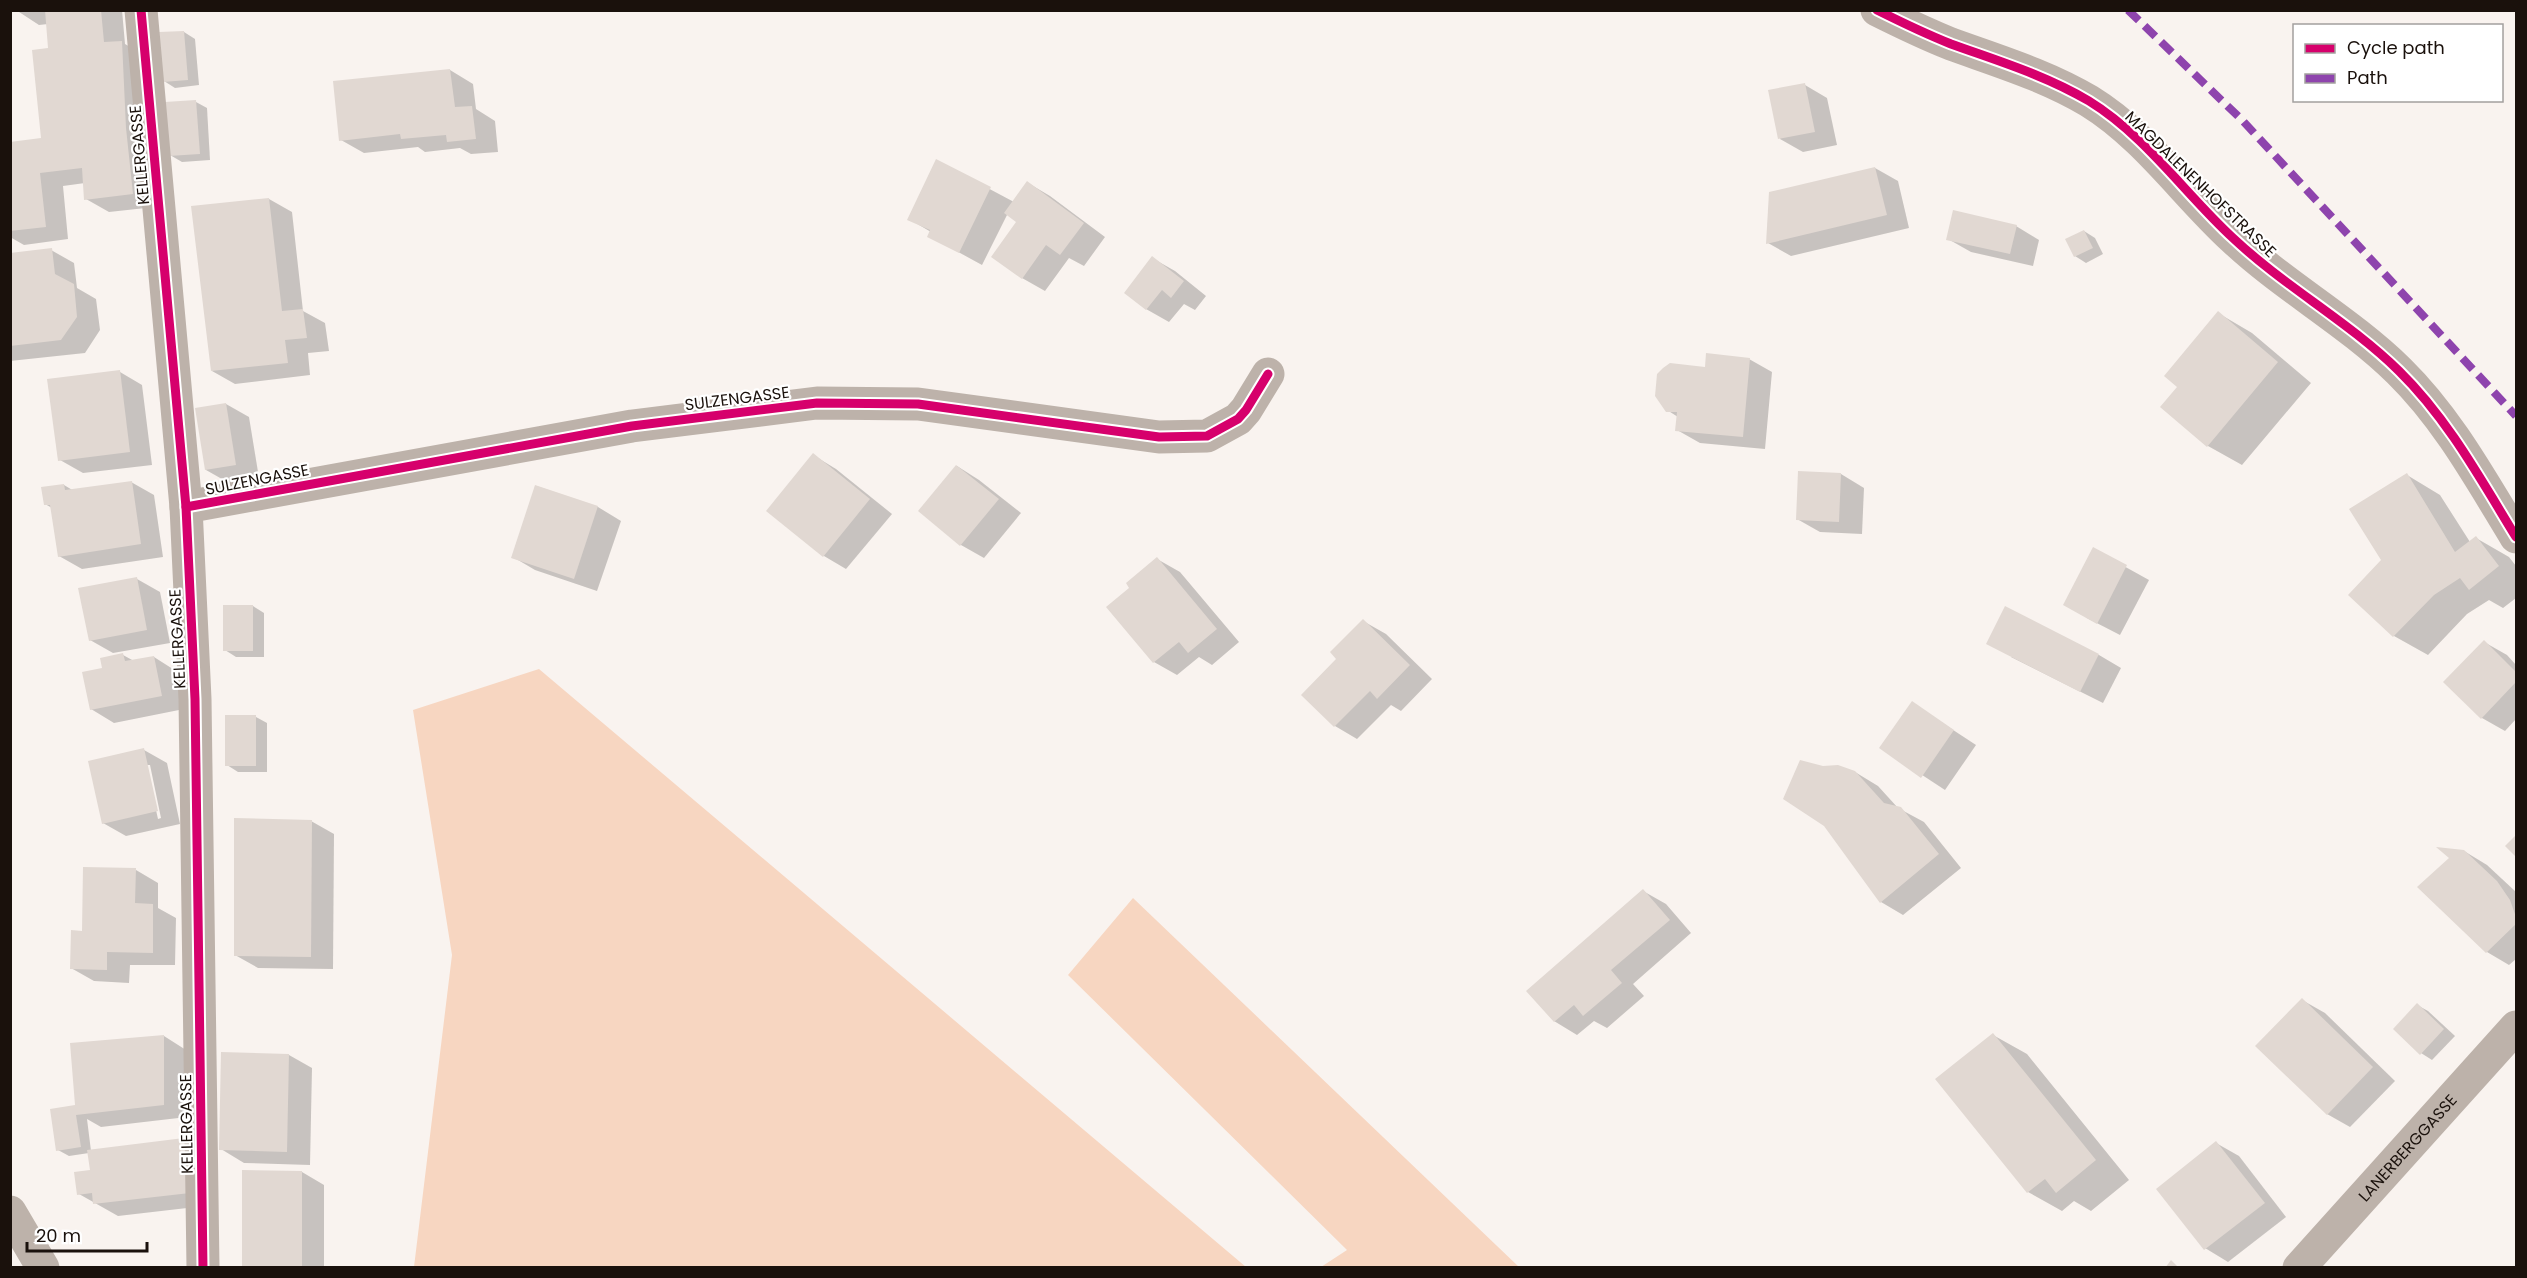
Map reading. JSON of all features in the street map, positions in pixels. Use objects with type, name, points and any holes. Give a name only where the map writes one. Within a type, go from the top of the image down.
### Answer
[{"type":"street","name":"KELLERGASSE","points":[[141,10],[186,507],[195,699],[203,1268]]},
{"type":"street","name":"MAGDALENENHOFSTRASSE","points":[[1877,10],[1950,43],[2025,69],[2057,84],[2090,102],[2118,123],[2258,261],[2399,370],[2422,395],[2457,443],[2517,537]]},
{"type":"street","name":"SULZENGASSE","points":[[186,507],[632,426],[817,404],[918,404],[1159,436],[1207,436],[1238,419],[1268,374]]},
{"type":"street","name":"LANERBERGGASSE","points":[[2299,1268],[2517,1027]]},
{"type":"street","points":[[10,1212],[43,1268]]},
{"type":"shaded area","points":[[539,669],[1246,1267],[414,1267],[452,955],[413,710]]},
{"type":"shaded area","points":[[1133,898],[1519,1267],[1321,1267],[1347,1250],[1068,975]]},
{"type":"building","points":[[45,10],[101,10],[104,42],[122,41],[126,128],[133,194],[84,200],[82,168],[40,173],[46,227],[10,231],[10,142],[41,138],[32,50],[48,48]]},
{"type":"building","points":[[184,31],[188,80],[163,82],[159,32]]},
{"type":"building","points":[[450,69],[455,107],[472,106],[476,139],[447,142],[446,135],[401,139],[400,134],[339,141],[333,81]]},
{"type":"building","points":[[1805,83],[1815,132],[1778,139],[1768,90]]},
{"type":"building","points":[[196,100],[200,154],[169,156],[165,102]]},
{"type":"building","points":[[936,159],[991,187],[959,253],[927,237],[930,230],[907,220]]},
{"type":"building","points":[[1875,167],[1887,215],[1766,244],[1769,192]]},
{"type":"building","points":[[1027,181],[1084,223],[1060,255],[1046,245],[1022,279],[991,257],[1016,222],[1004,213]]},
{"type":"building","points":[[269,198],[282,311],[303,309],[307,338],[285,340],[288,363],[211,371],[191,206]]},
{"type":"building","points":[[1953,210],[2017,225],[2010,254],[1946,240]]},
{"type":"building","points":[[2084,230],[2093,248],[2074,257],[2065,239]]},
{"type":"building","points":[[52,248],[55,274],[74,284],[77,317],[61,340],[10,346],[10,253]]},
{"type":"building","points":[[1152,256],[1184,281],[1171,298],[1162,290],[1146,310],[1124,293]]},
{"type":"building","points":[[2218,311],[2278,362],[2207,447],[2160,407],[2177,387],[2164,376]]},
{"type":"building","points":[[1706,353],[1750,358],[1743,437],[1675,431],[1677,412],[1666,412],[1655,396],[1657,374],[1663,368],[1670,363],[1705,367]]},
{"type":"building","points":[[120,370],[130,452],[58,461],[47,379]]},
{"type":"building","points":[[226,403],[236,465],[205,470],[195,408]]},
{"type":"building","points":[[813,453],[870,499],[823,557],[766,511]]},
{"type":"building","points":[[956,465],[999,499],[960,546],[918,511]]},
{"type":"building","points":[[1798,471],[1841,473],[1839,522],[1796,520]]},
{"type":"building","points":[[2407,473],[2455,552],[2476,536],[2499,566],[2469,590],[2460,578],[2434,595],[2393,637],[2348,595],[2381,560],[2349,509]]},
{"type":"building","points":[[132,481],[141,544],[58,557],[50,505],[44,505],[41,487],[64,484],[65,490]]},
{"type":"building","points":[[535,485],[598,506],[574,579],[511,558]]},
{"type":"building","points":[[2093,547],[2127,565],[2097,624],[2063,605]]},
{"type":"building","points":[[1157,557],[1217,629],[1188,653],[1179,642],[1153,663],[1106,607],[1129,588],[1126,583]]},
{"type":"building","points":[[137,577],[147,630],[89,641],[78,588]]},
{"type":"building","points":[[223,605],[253,605],[253,651],[223,651]]},
{"type":"building","points":[[2005,606],[2099,654],[2080,692],[1986,644]]},
{"type":"building","points":[[1363,619],[1410,665],[1377,699],[1370,691],[1334,727],[1301,695],[1336,659],[1330,652]]},
{"type":"building","points":[[2484,640],[2516,672],[2516,682],[2481,719],[2443,682]]},
{"type":"building","points":[[123,653],[125,661],[154,656],[162,696],[90,710],[82,672],[102,668],[100,658]]},
{"type":"building","points":[[1912,701],[1954,730],[1921,778],[1879,748]]},
{"type":"building","points":[[225,715],[256,715],[256,766],[225,766]]},
{"type":"building","points":[[144,748],[158,811],[102,824],[88,761]]},
{"type":"building","points":[[1800,760],[1823,766],[1838,765],[1855,771],[1884,803],[1901,807],[1939,854],[1880,903],[1824,826],[1783,799]]},
{"type":"building","points":[[234,818],[312,820],[311,957],[234,956]]},
{"type":"building","points":[[2516,835],[2516,857],[2505,846]]},
{"type":"building","points":[[2436,847],[2464,850],[2497,881],[2510,900],[2516,924],[2486,953],[2417,887],[2449,858]]},
{"type":"building","points":[[83,867],[136,868],[135,903],[153,904],[153,953],[107,952],[107,970],[70,969],[71,930],[82,931]]},
{"type":"building","points":[[1643,889],[1670,920],[1611,970],[1622,983],[1583,1016],[1574,1005],[1554,1022],[1526,991]]},
{"type":"building","points":[[2302,998],[2373,1067],[2327,1115],[2255,1046]]},
{"type":"building","points":[[2417,1003],[2444,1029],[2420,1055],[2393,1029]]},
{"type":"building","points":[[1993,1033],[2096,1160],[2056,1193],[2045,1179],[2027,1193],[1935,1079]]},
{"type":"building","points":[[164,1035],[164,1105],[76,1115],[81,1147],[56,1151],[50,1109],[75,1105],[70,1043]]},
{"type":"building","points":[[221,1052],[289,1054],[287,1152],[219,1150]]},
{"type":"building","points":[[184,1138],[190,1193],[93,1204],[92,1193],[77,1195],[74,1172],[90,1170],[87,1150]]},
{"type":"building","points":[[2216,1141],[2265,1203],[2204,1250],[2156,1189]]},
{"type":"building","points":[[242,1170],[302,1171],[302,1268],[242,1268]]},
{"type":"building","points":[[2171,1260],[2179,1268],[2165,1268]]},
{"type":"marked path","points":[[2128,10],[2242,120],[2516,416]]},
{"type":"cycle path","points":[[141,10],[186,507],[195,699],[203,1268]]},
{"type":"cycle path","points":[[1877,10],[1942,40],[2055,84],[2089,101],[2110,115],[2147,148],[2215,221],[2253,256],[2359,336],[2399,371],[2433,409],[2448,430],[2477,472],[2516,537]]},
{"type":"cycle path","points":[[186,507],[632,426],[817,403],[918,404],[1159,437],[1207,436],[1238,419],[1268,374]]}]
